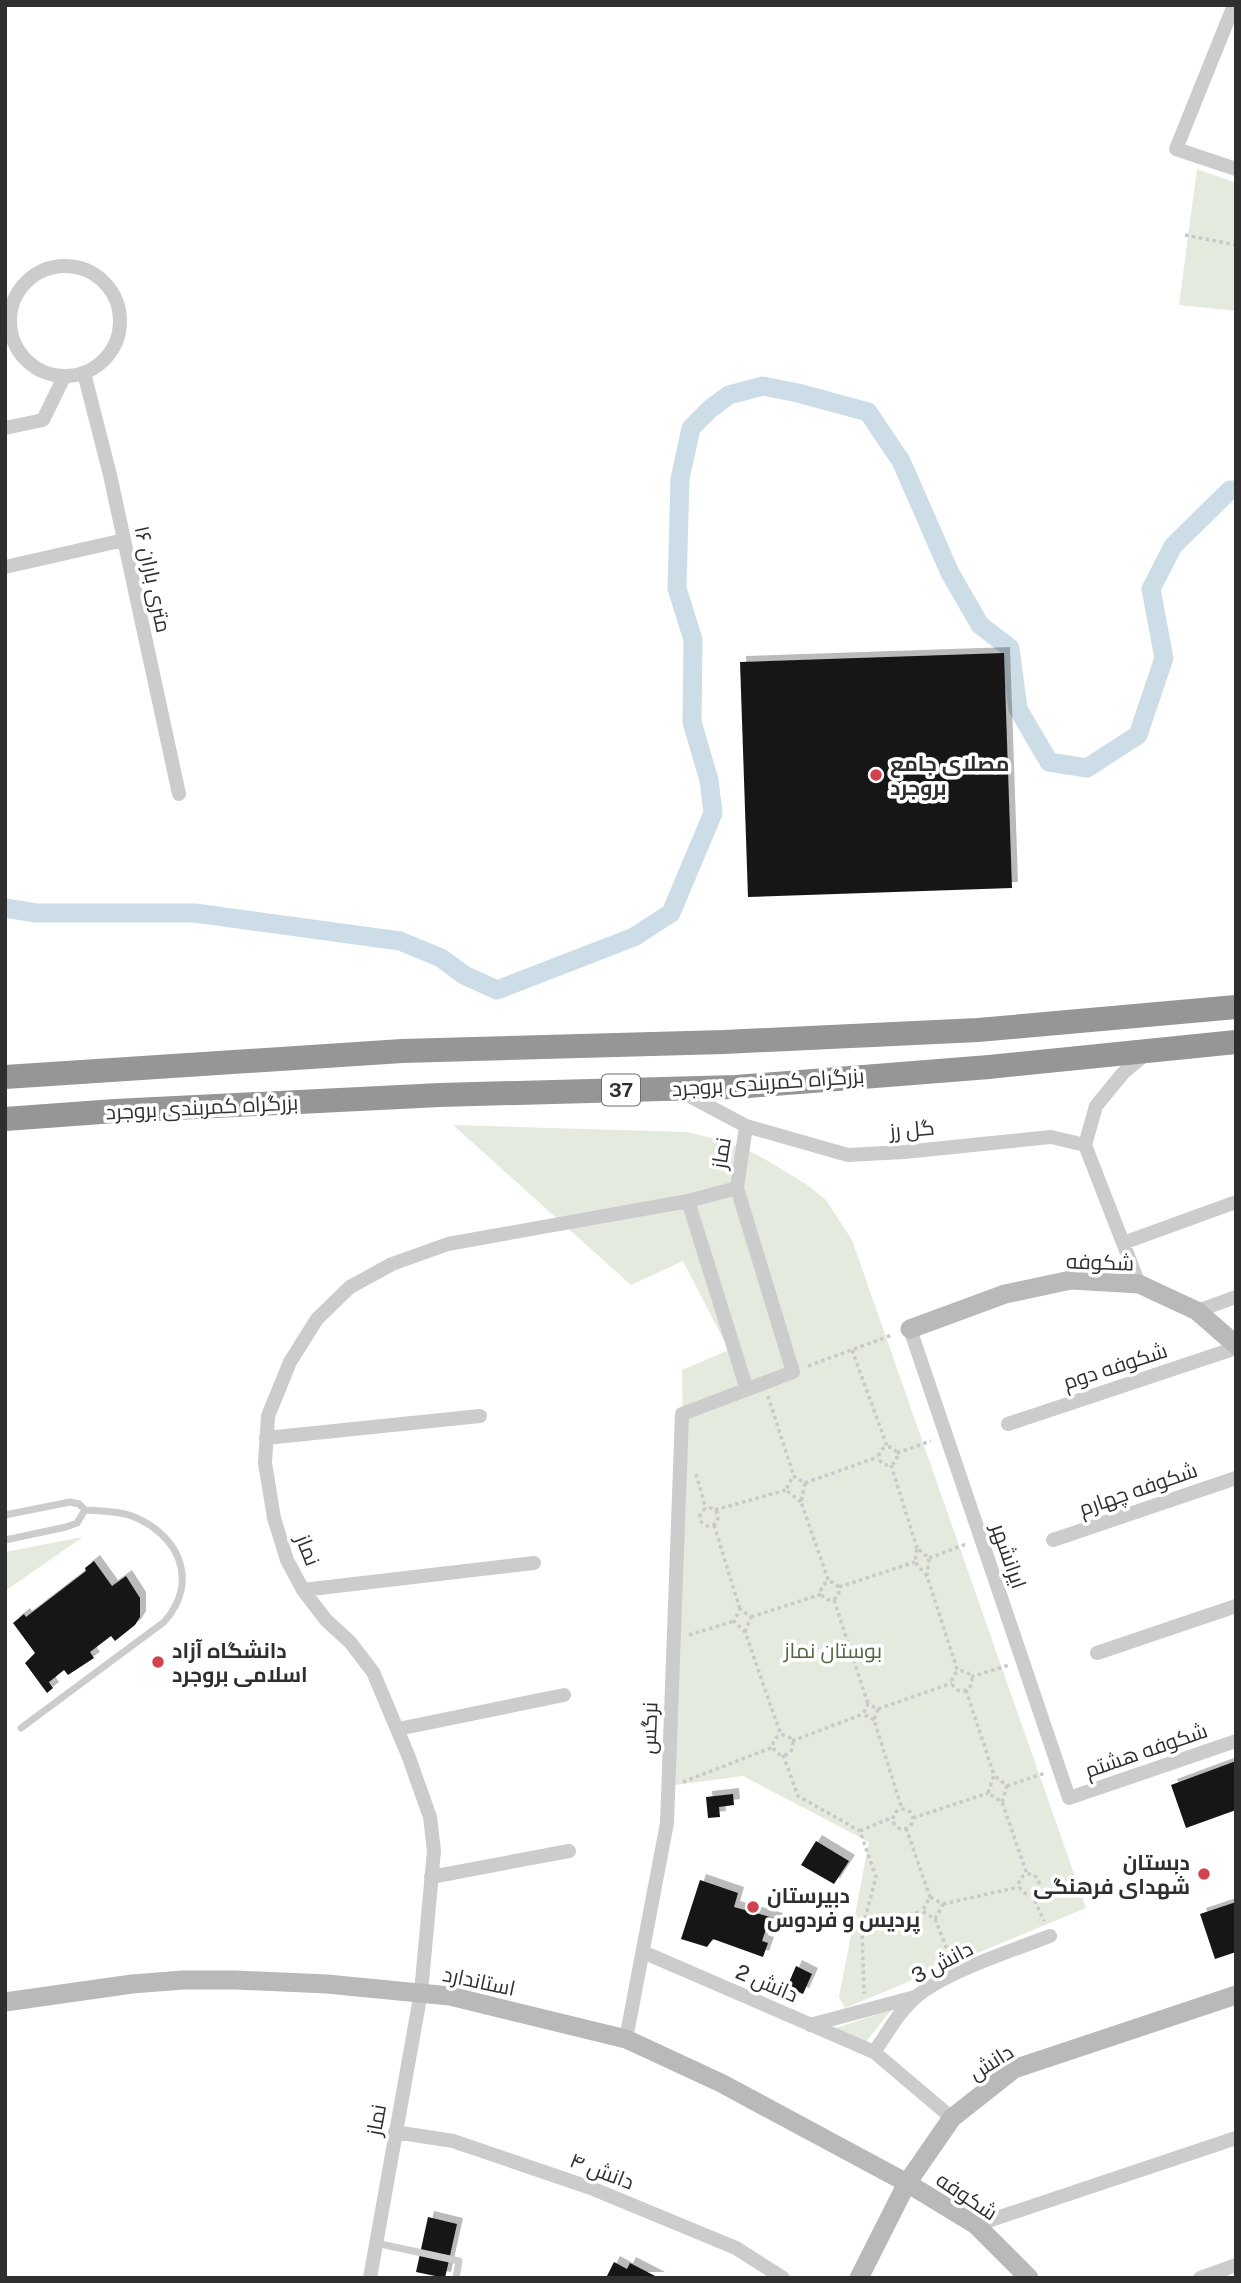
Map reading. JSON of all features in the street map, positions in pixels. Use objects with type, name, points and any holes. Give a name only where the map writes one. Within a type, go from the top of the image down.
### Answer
[{"type":"highway","name":"بزرگراه کمربندی بروجرد","points":[[5,1077],[402,1051],[724,1042],[978,1030],[1236,1007]]},
{"type":"highway","name":"بزرگراه کمربندی بروجرد","points":[[5,1119],[413,1096],[736,1087],[989,1067],[1236,1042]]},
{"type":"street","points":[[1234,5],[1176,149],[1236,169]]},
{"type":"street","points":[[69,265],[88,270],[104,280],[115,296],[121,313],[120,332],[113,350],[100,364],[84,373],[64,376],[48,374],[27,361],[13,341],[7,323],[20,289],[33,275],[51,267],[69,265]]},
{"type":"street","name":"۱۶ متری باران","points":[[84,373],[124,540],[179,794]]},
{"type":"street","points":[[5,428],[43,420],[64,376]]},
{"type":"street","points":[[5,566],[124,540]]},
{"type":"street","points":[[1139,1284],[1085,1145],[1096,1106],[1123,1073],[1149,1051]]},
{"type":"street","name":"گل رز","points":[[675,1088],[746,1126],[848,1155],[1051,1137],[1085,1145]]},
{"type":"street","name":"نماز","points":[[370,2278],[421,1992],[433,1851],[430,1817],[398,1729],[373,1672],[351,1642],[326,1620],[303,1590],[287,1560],[274,1517],[265,1463],[268,1416],[290,1362],[317,1319],[350,1287],[392,1264],[448,1244],[688,1201],[737,1188],[746,1126]]},
{"type":"street","points":[[688,1201],[747,1390],[793,1372],[737,1188]]},
{"type":"street","points":[[1123,1243],[1236,1202]]},
{"type":"street","name":"شکوفه","points":[[910,1329],[1005,1294],[1071,1280],[1139,1284],[1197,1311],[1236,1347]]},
{"type":"street","points":[[1197,1311],[1236,1297]]},
{"type":"street","name":"ایرانشهر","points":[[910,1329],[1069,1798]]},
{"type":"street","name":"شکوفه دوم","points":[[1008,1424],[1236,1347]]},
{"type":"street","name":"نرگس","points":[[626,2039],[667,1823],[682,1415],[747,1390]]},
{"type":"street","points":[[267,1438],[480,1416]]},
{"type":"street","name":"شکوفه چهارم","points":[[1053,1540],[1236,1478]]},
{"type":"street","points":[[303,1590],[534,1563]]},
{"type":"street","points":[[1097,1653],[1236,1606]]},
{"type":"street","points":[[398,1729],[564,1695]]},
{"type":"street","name":"شکوفه هشتم","points":[[1069,1798],[1236,1741]]},
{"type":"street","points":[[431,1877],[569,1851]]},
{"type":"street","name":"دانش 3","points":[[874,2052],[917,1996],[957,1973],[1050,1936]]},
{"type":"street","name":"دانش 2","points":[[643,1952],[874,2052],[952,2118]]},
{"type":"street","name":"استاندارد","points":[[5,2002],[132,1984],[183,1980],[327,1984],[450,1996],[626,2039],[721,2083],[907,2183]]},
{"type":"street","name":"دانش","points":[[859,2278],[907,2183],[952,2118],[1014,2069],[1236,1995]]},
{"type":"street","points":[[810,2025],[917,1996]]},
{"type":"street","name":"دانش ۴","points":[[395,2132],[453,2141],[591,2188],[736,2248],[783,2278]]},
{"type":"street","points":[[976,2225],[1236,2138]]},
{"type":"street","name":"شکوفه","points":[[907,2183],[976,2225],[1029,2278]]},
{"type":"street","points":[[1200,2278],[1236,2265]]},
{"type":"lane","points":[[5,1516],[70,1502],[79,1504],[85,1510],[131,1516],[153,1528],[164,1538],[179,1559],[184,1577],[177,1606],[164,1622],[21,1728]]},
{"type":"lane","points":[[5,1540],[77,1523],[85,1510]]},
{"type":"lane","points":[[376,2244],[459,2261],[456,2278]]},
{"type":"path","points":[[1185,235],[1236,245]]},
{"type":"path","points":[[793,1372],[910,1329]]},
{"type":"path","points":[[852,1350],[887,1446]]},
{"type":"path","points":[[764,1384],[794,1477],[805,1483],[878,1457]]},
{"type":"path","points":[[897,1453],[946,1436]]},
{"type":"path","points":[[887,1446],[897,1453]]},
{"type":"path","points":[[878,1457],[880,1451],[887,1446]]},
{"type":"path","points":[[878,1457],[884,1465],[891,1465],[897,1453]]},
{"type":"path","points":[[891,1465],[917,1548],[915,1562],[927,1576],[958,1672]]},
{"type":"path","points":[[714,1525],[705,1525],[700,1518],[704,1510],[715,1510],[786,1490],[794,1477]]},
{"type":"path","points":[[805,1483],[801,1502],[829,1582]]},
{"type":"path","points":[[786,1490],[801,1502]]},
{"type":"path","points":[[715,1510],[718,1518],[714,1525],[740,1609],[751,1617]]},
{"type":"path","points":[[929,1558],[981,1539]]},
{"type":"path","points":[[917,1548],[929,1558]]},
{"type":"path","points":[[927,1576],[929,1558]]},
{"type":"path","points":[[839,1587],[915,1562]]},
{"type":"path","points":[[834,1600],[825,1599],[822,1594],[823,1586],[829,1582],[839,1587]]},
{"type":"path","points":[[834,1600],[839,1593],[839,1587]]},
{"type":"path","points":[[751,1617],[822,1594]]},
{"type":"path","points":[[792,1741],[863,1714],[868,1704],[834,1600]]},
{"type":"path","points":[[674,1639],[734,1621],[740,1609]]},
{"type":"path","points":[[745,1632],[751,1617]]},
{"type":"path","points":[[734,1621],[745,1632],[781,1735]]},
{"type":"path","points":[[971,1677],[1023,1661]]},
{"type":"path","points":[[964,1671],[971,1677],[971,1685],[966,1690],[957,1689],[952,1683],[953,1676],[958,1672],[964,1671]]},
{"type":"path","points":[[868,1704],[878,1709],[952,1683]]},
{"type":"path","points":[[966,1690],[994,1776],[1007,1786]]},
{"type":"path","points":[[878,1709],[874,1720],[902,1809]]},
{"type":"path","points":[[863,1714],[874,1720]]},
{"type":"path","points":[[781,1735],[788,1736],[792,1741],[792,1751],[783,1755],[777,1753],[773,1747],[775,1738],[781,1735]]},
{"type":"path","points":[[668,1787],[773,1747]]},
{"type":"path","points":[[783,1755],[798,1796],[860,1831],[876,1877],[862,1930],[864,2010]]},
{"type":"path","points":[[1007,1786],[1059,1768]]},
{"type":"path","points":[[988,1793],[994,1776]]},
{"type":"path","points":[[1007,1786],[1002,1802],[1027,1874]]},
{"type":"path","points":[[988,1793],[1002,1802]]},
{"type":"path","points":[[913,1818],[988,1793]]},
{"type":"path","points":[[860,1831],[893,1818],[896,1812],[902,1809],[908,1810],[913,1818]]},
{"type":"path","points":[[893,1818],[897,1826],[906,1828]]},
{"type":"path","points":[[906,1828],[913,1818]]},
{"type":"path","points":[[906,1828],[930,1897],[943,1905],[1019,1887]]},
{"type":"path","points":[[1019,1887],[1021,1878],[1027,1874]]},
{"type":"path","points":[[1019,1887],[1026,1894],[1038,1890],[1037,1877],[1027,1874]]},
{"type":"path","points":[[1032,1894],[1050,1936]]},
{"type":"path","points":[[862,1930],[922,1911],[930,1897]]},
{"type":"path","points":[[936,1919],[943,1905]]},
{"type":"path","points":[[922,1911],[936,1919],[957,1973]]},
{"type":"green space","points":[[1197,169],[1236,183],[1236,311],[1179,305]]},
{"type":"green space","name":"بوستان نماز","points":[[453,1125],[688,1132],[727,1142],[756,1154],[806,1184],[826,1200],[852,1240],[1086,1908],[845,2008],[839,1997],[869,1842],[743,1776],[675,1785],[682,1370],[729,1350],[683,1261],[631,1285]]},
{"type":"green space","points":[[83,1537],[5,1591],[5,1552]]},
{"type":"green space","points":[[891,2010],[866,2042],[836,2028]]},
{"type":"building","name":"مصلای جامع بروجرد","points":[[1004,653],[1012,888],[748,897],[740,662]]},
{"type":"building","points":[[94,1561],[112,1586],[126,1576],[140,1598],[140,1617],[135,1625],[115,1641],[111,1636],[90,1652],[94,1658],[68,1675],[64,1670],[49,1682],[53,1688],[47,1693],[25,1663],[35,1653],[13,1623],[24,1614],[26,1617],[86,1571],[85,1568]]},
{"type":"building","points":[[1236,1761],[1236,1810],[1186,1828],[1171,1785]]},
{"type":"building","points":[[733,1794],[734,1805],[719,1807],[720,1817],[708,1818],[706,1797]]},
{"type":"building","points":[[816,1841],[849,1861],[834,1884],[801,1865]]},
{"type":"building","points":[[700,1880],[738,1893],[734,1907],[777,1919],[773,1931],[766,1929],[762,1941],[768,1943],[763,1957],[713,1939],[707,1947],[681,1939]]},
{"type":"building","points":[[1236,1902],[1236,1952],[1215,1959],[1200,1914]]},
{"type":"building","points":[[796,1966],[812,1974],[803,1994],[787,1987]]},
{"type":"building","points":[[428,2217],[457,2224],[445,2278],[416,2272]]},
{"type":"building","points":[[614,2262],[627,2269],[630,2263],[659,2278],[606,2278]]},
{"type":"waterway","points":[[5,908],[36,913],[195,913],[400,941],[441,958],[464,975],[497,990],[634,937],[671,913],[713,813],[709,780],[692,722],[693,640],[677,588],[680,479],[691,428],[729,395],[763,386],[868,412],[901,461],[950,573],[980,625],[1010,648],[1018,709],[1049,762],[1087,768],[1138,735],[1164,658],[1151,589],[1173,546],[1230,490],[1236,490]]},
{"type":"place","name":"مصلای جامع بروجرد","points":[[876,775]]},
{"type":"place","name":"دانشگاه آزاد اسلامی بروجرد","points":[[158,1662]]},
{"type":"place","name":"دبستان شهدای فرهنگی","points":[[1204,1874]]},
{"type":"place","name":"دبیرستان پردیس و فردوس","points":[[753,1907]]}]
